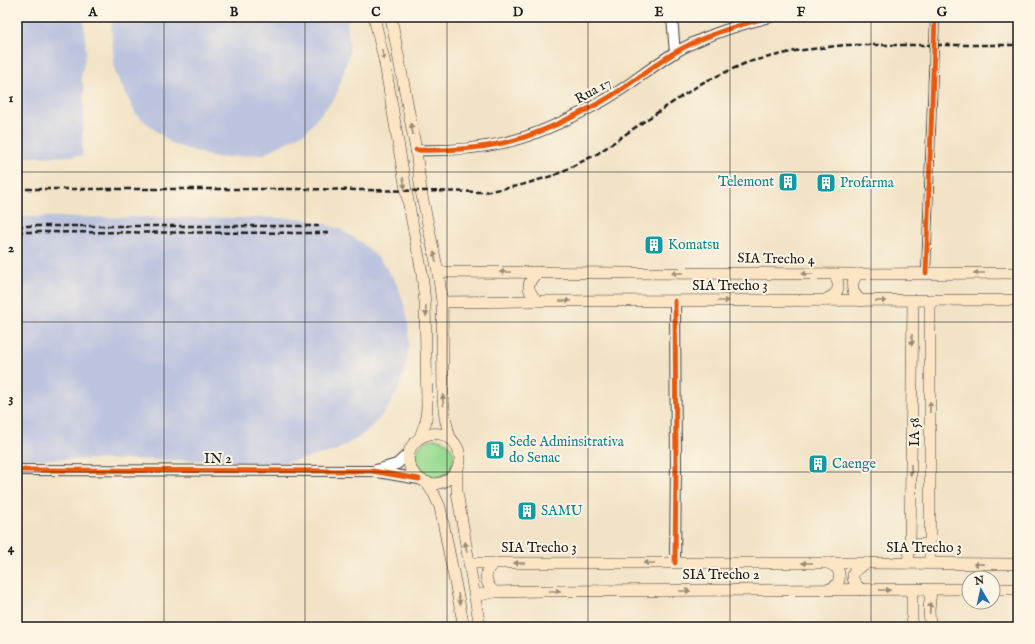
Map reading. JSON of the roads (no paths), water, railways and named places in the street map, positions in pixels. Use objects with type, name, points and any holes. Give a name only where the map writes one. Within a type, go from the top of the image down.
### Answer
[{"type":"main road","points":[[374,17],[385,64],[424,290],[427,406],[426,421],[420,437],[413,444],[409,453],[410,467],[434,494],[440,507],[464,627]]},
{"type":"main road","points":[[391,17],[416,150],[421,191],[438,272],[442,302],[443,400],[445,418],[450,438]]},
{"type":"main road","name":"SIA Trecho 4","points":[[438,272],[835,274],[1018,273]]},
{"type":"main road","points":[[537,301],[531,294],[528,287],[533,277],[538,272]]},
{"type":"main road","points":[[825,300],[834,296],[838,288],[835,274]]},
{"type":"main road","points":[[857,274],[852,283],[852,288],[854,295],[861,301]]},
{"type":"main road","name":"IA 58","points":[[930,300],[930,563]]},
{"type":"main road","name":"SIA Trecho 3","points":[[442,302],[1018,300]]},
{"type":"main road","name":"IA 58","points":[[908,563],[910,545],[913,301]]},
{"type":"main road","points":[[912,424],[930,423]]},
{"type":"main road","points":[[420,437],[428,434],[443,434],[450,438],[456,445],[459,453],[460,461],[457,492],[480,627]]},
{"type":"main road","points":[[422,480],[433,484],[440,483],[453,476],[458,470]]},
{"type":"main road","points":[[910,545],[930,544]]},
{"type":"main road","name":"SIA Trecho 3","points":[[469,563],[1018,564]]},
{"type":"main road","points":[[494,592],[488,585],[486,578],[488,569],[495,563]]},
{"type":"main road","points":[[828,563],[837,568],[840,577],[838,583],[828,590]]},
{"type":"main road","points":[[862,590],[854,582],[853,574],[855,570],[867,563]]},
{"type":"main road","points":[[1001,589],[1018,589]]},
{"type":"main road","points":[[912,590],[912,627]]},
{"type":"main road","points":[[930,627],[929,610],[931,590]]},
{"type":"main road","name":"SIA Trecho 2","points":[[474,596],[494,592],[571,591],[961,590]]},
{"type":"street","points":[[672,17],[675,53]]},
{"type":"street","name":"Rua 17","points":[[416,150],[428,151],[479,147],[504,143],[538,132],[602,102],[675,53],[736,21],[770,17]]},
{"type":"street","points":[[926,273],[935,17]]},
{"type":"street","points":[[674,563],[676,468],[675,301]]},
{"type":"street","name":"IN 2","points":[[372,471],[397,464],[409,453]]},
{"type":"street","name":"IN 2","points":[[17,470],[372,471],[422,480]]},
{"type":"railway","points":[[17,189],[302,189],[483,192],[518,186],[555,175],[597,154],[702,83],[748,62],[795,51],[845,45],[1018,45]]},
{"type":"railway","points":[[17,226],[319,226]]},
{"type":"railway","points":[[17,232],[331,233]]},
{"type":"place","name":"Telemont","points":[[788,182]]},
{"type":"place","name":"Profarma","points":[[826,183]]},
{"type":"place","name":"Komatsu","points":[[654,245]]},
{"type":"place","name":"Sede Adminsitrativa do Senac","points":[[495,450]]},
{"type":"place","name":"Caenge","points":[[818,464]]},
{"type":"place","name":"SAMU","points":[[527,511]]}]
